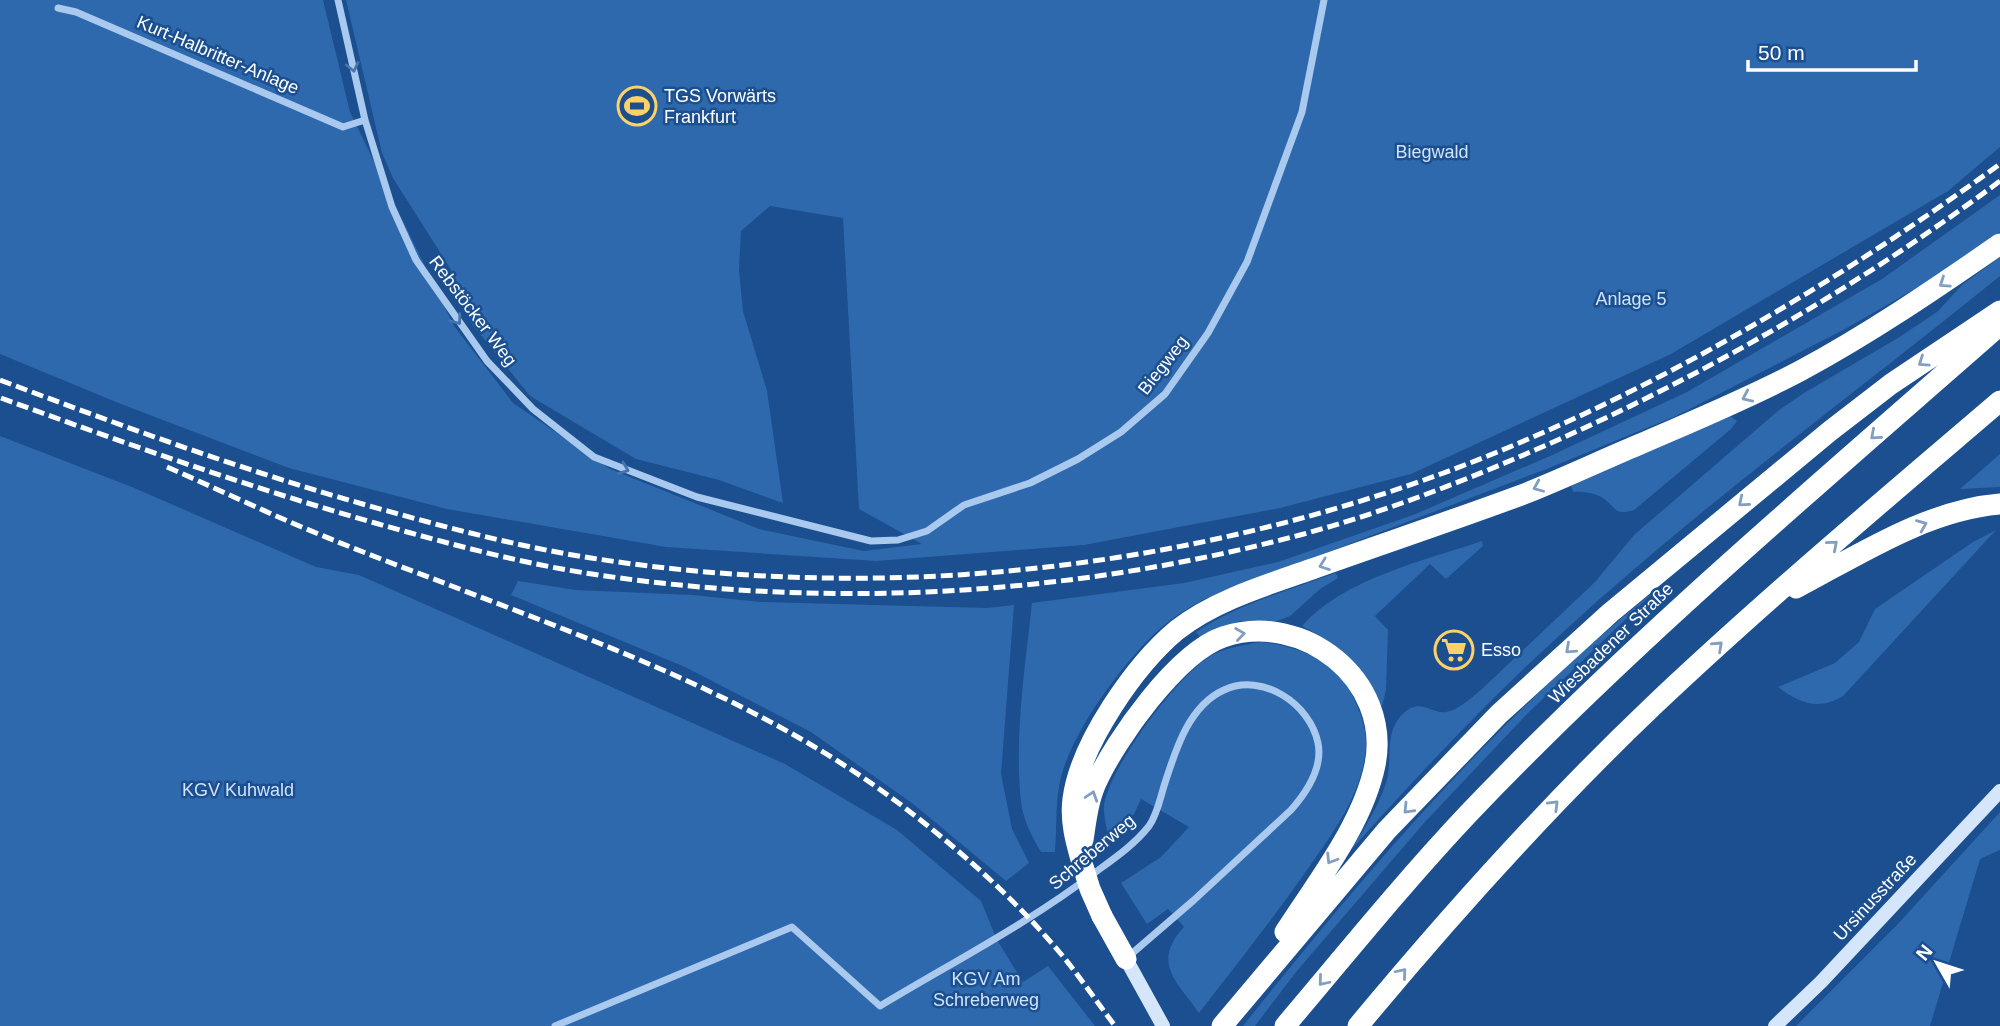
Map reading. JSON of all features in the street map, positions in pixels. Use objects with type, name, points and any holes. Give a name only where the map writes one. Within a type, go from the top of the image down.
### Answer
[{"type":"highway","points":[[1126,959],[1090,889],[1073,830],[1073,798],[1088,748],[1102,723],[1163,643],[1193,619],[1220,604],[1526,493],[1752,396],[1803,369],[1919,299],[2000,244]]},
{"type":"highway","points":[[1222,1026],[1387,830],[1499,714],[1610,612],[1840,423],[1901,377],[2000,311]]},
{"type":"highway","name":"Wiesbadener Straße","points":[[1285,1026],[1377,916],[1468,815],[1656,629],[2000,325]]},
{"type":"highway","points":[[1359,1026],[1412,961],[1544,814],[1653,707],[1763,605],[2000,401]]},
{"type":"highway","points":[[1763,605],[1897,536],[1966,509],[2000,504]]},
{"type":"highway","points":[[1082,863],[1087,811],[1104,769],[1158,690],[1193,653],[1235,634],[1265,632],[1301,638],[1331,654],[1364,690],[1374,715],[1377,735],[1372,776],[1352,826],[1244,998]]},
{"type":"main road","name":"Ursinusstraße","points":[[1775,1026],[1821,982],[2000,791]]},
{"type":"main road","points":[[1126,959],[1163,1026]]},
{"type":"street","name":"Rebstöcker Weg","points":[[338,0],[365,120],[393,207],[416,260],[487,361],[533,409],[594,457],[697,497],[821,530]]},
{"type":"street","name":"Biegweg","points":[[821,530],[871,541],[898,540],[927,531],[964,505],[1030,483],[1078,459],[1121,432],[1165,394],[1208,333],[1247,262],[1302,112],[1324,0]]},
{"type":"street","name":"Kurt-Halbritter-Anlage","points":[[58,8],[76,12],[344,127],[365,120]]},
{"type":"street","name":"Schreberweg","points":[[555,1026],[792,927],[880,1006],[1056,902],[1135,841],[1150,825],[1181,741],[1193,718],[1206,702],[1224,690],[1242,685],[1265,687],[1284,696],[1299,706],[1311,723],[1319,745],[1315,771],[1304,794],[1291,810],[1204,891],[1126,959]]},
{"type":"green space","points":[[0,0],[323,0],[350,112],[454,326],[513,403],[610,469],[759,529],[864,551],[922,544],[859,509],[843,218],[770,206],[741,231],[739,270],[743,311],[767,391],[783,503],[719,480],[636,459],[530,396],[471,323],[450,268],[393,178],[382,153],[346,0],[2000,0],[2000,147],[1948,191],[1671,354],[1411,474],[1280,508],[1084,545],[876,561],[666,547],[447,509],[289,468],[121,404],[0,354]]},
{"type":"green space","points":[[2000,195],[2000,232],[1941,274],[1845,329],[1676,416],[1549,468],[1207,598],[1178,615],[1132,657],[1088,717],[1067,758],[1061,777],[1055,852],[1041,852],[1024,815],[1019,778],[1021,702],[1032,603],[1184,583],[1278,562],[1413,515],[1550,456],[1687,392],[1882,279]]},
{"type":"green space","points":[[2000,257],[2000,276],[1722,496],[1561,634],[1453,739],[1351,850],[1383,792],[1388,774],[1393,728],[1405,712],[1421,706],[1446,712],[1465,703],[1595,582],[1634,535],[1779,410],[1937,312],[1962,285]]},
{"type":"green space","points":[[1730,416],[1737,421],[1731,429],[1634,510],[1619,511],[1600,496],[1573,492],[1571,486]]},
{"type":"green space","name":"KGV Kuhwald","points":[[0,436],[132,487],[316,567],[359,575],[785,764],[897,830],[981,901],[997,940],[1023,982],[1048,966],[1095,1026],[0,1026]]},
{"type":"green space","points":[[2000,454],[2000,487],[1960,489]]},
{"type":"green space","points":[[1996,530],[1843,696],[1826,703],[1809,703],[1778,687],[1835,663],[1859,642],[1875,609],[1973,542]]},
{"type":"green space","points":[[1482,541],[1483,546],[1446,579],[1430,564],[1375,616],[1388,630],[1386,689],[1382,707],[1367,680],[1350,659],[1329,642],[1302,626],[1319,610],[1361,584],[1410,564]]},
{"type":"green space","points":[[1336,573],[1338,578],[1320,589],[1290,616],[1277,621],[1240,621],[1200,637],[1196,632],[1229,613]]},
{"type":"green space","points":[[518,581],[576,590],[692,595],[761,602],[987,608],[1014,605],[1001,774],[1012,829],[1029,863],[1006,881],[912,803],[811,732],[685,667],[511,595]]},
{"type":"green space","points":[[1656,590],[1527,714],[1424,823],[1296,972],[1255,1026],[1243,1026],[1387,852],[1489,741],[1598,638]]},
{"type":"green space","points":[[1261,642],[1301,651],[1326,664],[1336,673],[1345,683],[1362,717],[1366,740],[1365,756],[1356,789],[1331,835],[1277,912],[1199,1013],[1176,981],[1168,962],[1174,940],[1184,927],[1168,909],[1147,924],[1121,883],[1161,857],[1189,827],[1141,799],[1134,814],[1108,837],[1104,805],[1109,789],[1132,745],[1183,680],[1214,654]]},
{"type":"green space","points":[[2000,812],[2000,850],[1980,859],[1930,1026],[1796,1026],[1897,925]]},
{"type":"railway","points":[[0,380],[238,466],[435,524],[539,549],[692,571],[793,577],[894,578],[996,572],[1096,561],[1196,543],[1295,520],[1392,491],[1472,462],[1552,429],[1708,351],[1858,261],[2000,164]]},
{"type":"railway","points":[[1,398],[280,495],[456,545],[592,574],[770,592],[859,594],[1037,584],[1213,556],[1300,535],[1399,504],[1496,467],[1618,412],[1732,354],[1895,255],[2000,181]]},
{"type":"railway","points":[[167,467],[335,541],[554,625],[677,676],[795,735],[905,808],[987,877],[1026,914],[1061,954],[1115,1026]]},
{"type":"place","name":"TGS Vorwärts Frankfurt","points":[[637,106]]},
{"type":"place","name":"Esso","points":[[1454,650]]},
{"type":"park label","name":"Biegwald","points":[[1432,152]]},
{"type":"park label","name":"Anlage 5","points":[[1631,299]]},
{"type":"park label","name":"KGV Am Schreberweg","points":[[986,989]]}]
